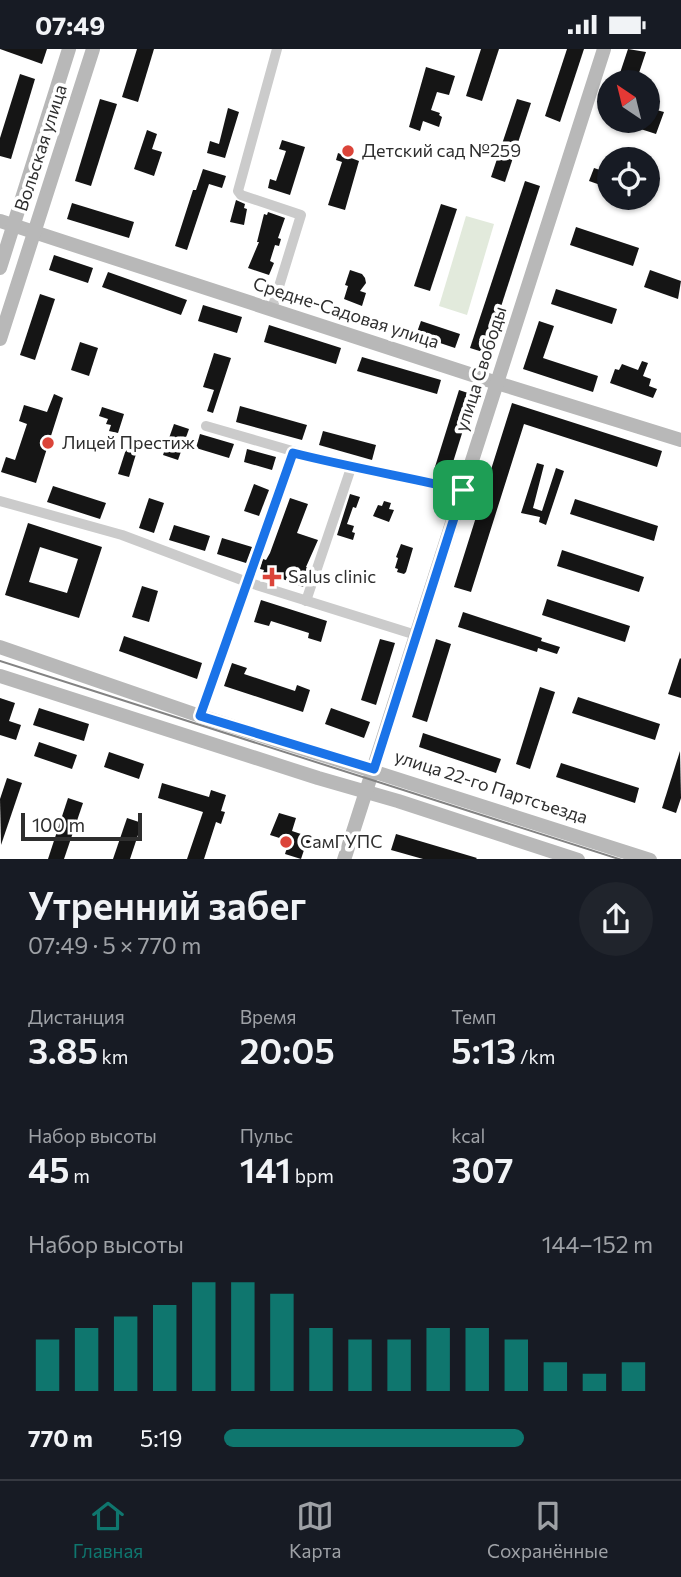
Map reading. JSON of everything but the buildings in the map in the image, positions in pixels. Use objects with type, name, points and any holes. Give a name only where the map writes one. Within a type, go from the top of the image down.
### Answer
[{"type":"main road","name":"Вольская улица","points":[[0,268],[7,223],[69,49]]},
{"type":"main road","name":"Вольская улица","points":[[0,339],[93,49]]},
{"type":"main road","name":"улица Свободы","points":[[344,859],[604,49]]},
{"type":"main road","name":"Средне-Садовая улица","points":[[7,223],[497,383],[681,440]]},
{"type":"main road","name":"улица 22-го Партсъезда","points":[[0,647],[200,716],[374,769],[650,859]]},
{"type":"main road","points":[[0,676],[578,859]]},
{"type":"street","points":[[272,309],[301,215],[242,195],[238,191],[277,49]]},
{"type":"street","points":[[206,426],[351,468],[376,470],[463,490]]},
{"type":"street","points":[[200,716],[293,453]]},
{"type":"street","points":[[306,601],[351,468]]},
{"type":"street","points":[[0,501],[122,535],[247,582],[416,635]]},
{"type":"shaded area","points":[[466,216],[494,224],[467,315],[439,306]]},
{"type":"tram line","points":[[0,661],[619,859]]},
{"type":"place","name":"Детский сад №259","points":[[348,151]]},
{"type":"place","name":"Лицей Престиж","points":[[48,443]]},
{"type":"place","name":"Salus clinic","points":[[272,577]]},
{"type":"place","name":"СамГУПС","points":[[286,842]]},
{"type":"route","points":[[293,453],[351,468],[376,470],[463,490],[374,769],[200,716],[293,453]]}]
